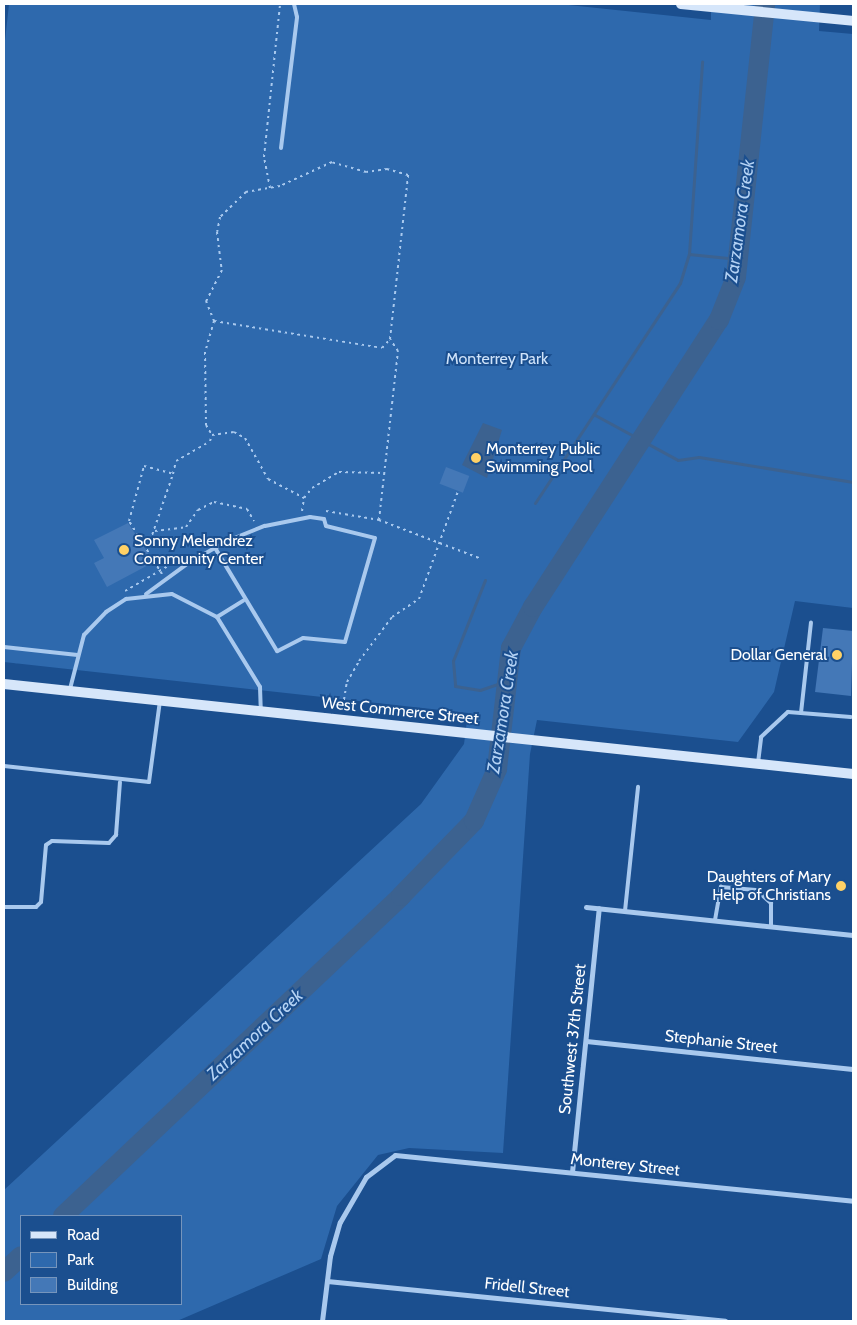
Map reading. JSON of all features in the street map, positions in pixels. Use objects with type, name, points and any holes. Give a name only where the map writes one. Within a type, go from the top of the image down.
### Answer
[{"type":"main road","points":[[681,4],[853,21]]},
{"type":"main road","name":"West Commerce Street","points":[[4,684],[853,774]]},
{"type":"street","points":[[586,907],[853,935]]},
{"type":"street","name":"Southwest 37th Street","points":[[572,1172],[599,908]]},
{"type":"street","name":"Stephanie Street","points":[[586,1041],[853,1069]]},
{"type":"street","name":"Monterey Street","points":[[326,1280],[334,1239],[347,1206],[366,1177],[395,1155],[853,1201]]},
{"type":"street","points":[[322,1321],[326,1280]]},
{"type":"street","name":"Fridell Street","points":[[326,1280],[725,1321]]},
{"type":"lane","points":[[281,148],[297,17],[294,4]]},
{"type":"lane","points":[[70,691],[84,635],[106,612],[146,594],[215,548],[265,526],[310,518],[324,519],[326,526],[375,538],[345,642],[303,638],[276,651],[243,601],[215,548]]},
{"type":"lane","points":[[146,594],[172,594],[218,617],[260,687],[261,711]]},
{"type":"lane","points":[[218,617],[243,601]]},
{"type":"lane","points":[[801,713],[810,623]]},
{"type":"lane","points":[[4,647],[78,655]]},
{"type":"lane","points":[[4,766],[120,782],[149,782],[160,701]]},
{"type":"lane","points":[[758,764],[761,736],[770,724],[788,712],[851,717]]},
{"type":"lane","points":[[4,907],[36,908],[41,902],[46,845],[52,841],[109,842],[116,835],[120,782]]},
{"type":"lane","points":[[626,911],[638,787]]},
{"type":"lane","points":[[715,920],[721,887],[756,890],[771,903],[771,926]]},
{"type":"path","points":[[270,188],[264,157],[280,4]]},
{"type":"path","points":[[148,547],[155,531],[176,461],[210,441],[212,435],[206,425],[205,352],[214,321],[206,300],[222,270],[216,232],[220,217],[246,192],[270,188],[332,162],[366,172],[387,169],[408,175],[390,339],[382,348],[214,321]]},
{"type":"path","points":[[379,520],[398,351],[390,339]]},
{"type":"path","points":[[212,435],[234,432],[245,438],[268,479],[304,498]]},
{"type":"path","points":[[165,580],[148,547],[129,521],[144,466],[173,474]]},
{"type":"path","points":[[302,510],[304,498],[339,472],[385,473]]},
{"type":"path","points":[[343,706],[347,682],[359,661],[392,617],[418,599],[458,491]]},
{"type":"path","points":[[155,531],[186,527],[198,510],[214,502],[247,509],[255,522]]},
{"type":"path","points":[[293,512],[311,511]]},
{"type":"path","points":[[320,511],[379,520],[479,558]]},
{"type":"path","points":[[247,526],[261,520]]},
{"type":"path","points":[[118,595],[177,561]]},
{"type":"green space","name":"Monterrey Park","points":[[9,4],[559,4],[711,20],[711,4],[820,4],[819,31],[853,34],[853,608],[795,601],[774,692],[738,742],[537,720],[530,754],[503,1153],[409,1148],[378,1155],[337,1206],[321,1259],[177,1321],[4,1321],[4,1190],[421,804],[464,744],[468,713],[4,662],[4,50]]},
{"type":"shaded area","points":[[483,423],[502,430],[487,478],[462,465]]},
{"type":"building","points":[[446,467],[469,476],[463,493],[440,484]]},
{"type":"building","name":"Sonny Melendrez Community Center","points":[[128,523],[154,562],[107,587],[94,563],[104,558],[94,540]]},
{"type":"building","name":"Dollar General","points":[[823,628],[853,631],[851,696],[815,692]]},
{"type":"waterway","name":"Zarzamora Creek","points":[[64,1215],[401,896],[474,821],[497,769],[511,648],[533,607],[719,320],[736,277],[765,4]]},
{"type":"waterway","points":[[535,503],[680,283],[689,254],[702,61]]},
{"type":"waterway","points":[[689,254],[738,259]]},
{"type":"waterway","points":[[595,415],[678,460],[699,457],[853,482]]},
{"type":"waterway","points":[[485,580],[453,661],[455,686],[480,690],[506,681]]},
{"type":"waterway","name":"Zarzamora Creek","points":[[4,1272],[20,1257]]},
{"type":"place","name":"Monterrey Public Swimming Pool","points":[[476,458]]},
{"type":"place","name":"Sonny Melendrez Community Center","points":[[124,550]]},
{"type":"place","name":"Dollar General","points":[[837,655]]},
{"type":"place","name":"Daughters of Mary Help of Christians","points":[[841,886]]}]
